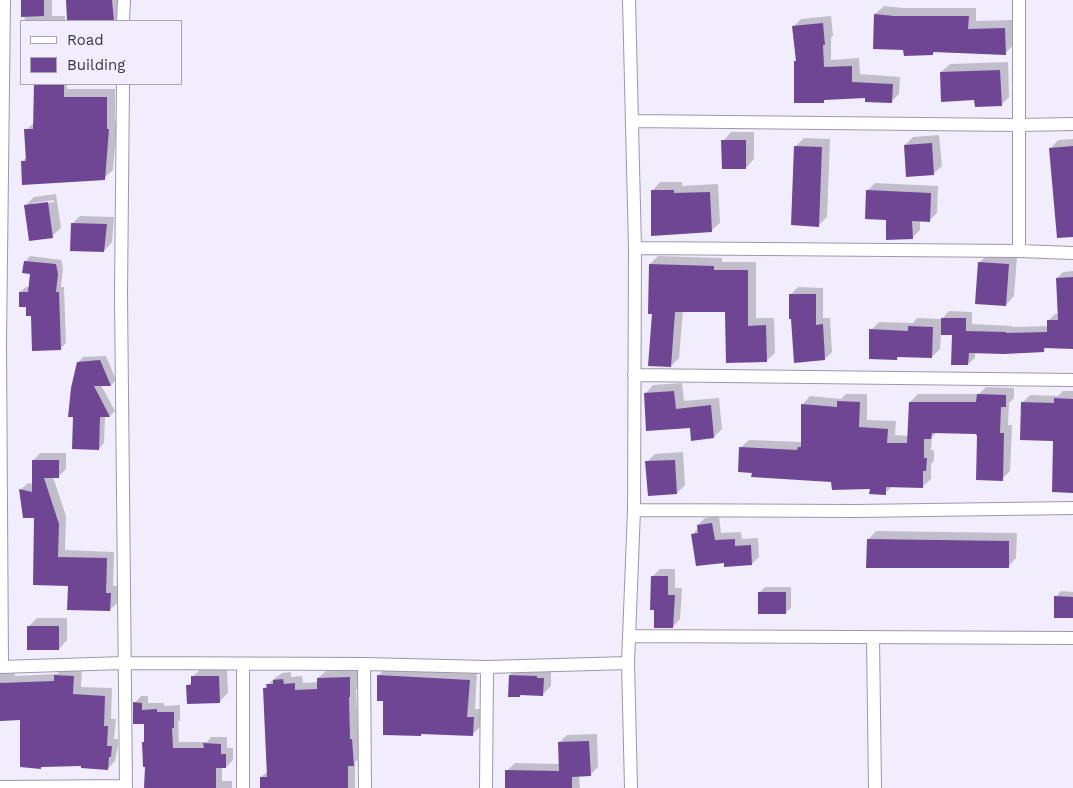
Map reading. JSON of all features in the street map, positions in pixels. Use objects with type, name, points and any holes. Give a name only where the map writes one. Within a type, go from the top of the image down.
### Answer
[{"type":"street","points":[[4,0],[0,333],[1,667],[123,663],[364,664],[487,667],[628,663]]},
{"type":"street","points":[[123,20],[124,0]]},
{"type":"street","points":[[629,0],[635,248],[634,510],[628,663],[630,788]]},
{"type":"street","points":[[1019,0],[1019,251]]},
{"type":"street","points":[[0,788],[126,787],[123,663],[121,294],[123,85]]},
{"type":"street","points":[[632,121],[1073,124]]},
{"type":"street","points":[[635,248],[1073,253]]},
{"type":"street","points":[[634,375],[1073,380]]},
{"type":"street","points":[[634,510],[855,511],[1073,508]]},
{"type":"street","points":[[629,636],[1073,638]]},
{"type":"street","points":[[873,637],[875,788]]},
{"type":"street","points":[[243,664],[243,788]]},
{"type":"street","points":[[364,664],[365,788]]},
{"type":"street","points":[[486,788],[487,667]]},
{"type":"building","points":[[21,0],[44,0],[44,16],[21,17]]},
{"type":"building","points":[[66,0],[112,0],[114,20],[67,20]]},
{"type":"building","points":[[874,14],[894,16],[969,16],[968,29],[1005,28],[1006,55],[933,52],[933,55],[904,56],[903,50],[873,49]]},
{"type":"building","points":[[823,23],[824,67],[852,66],[852,82],[893,84],[892,103],[865,102],[865,98],[824,100],[824,103],[794,103],[794,61],[796,61],[792,26]]},
{"type":"building","points":[[1000,70],[1002,106],[975,107],[974,100],[941,102],[940,72]]},
{"type":"building","points":[[34,85],[64,85],[64,97],[107,97],[107,129],[109,129],[105,180],[22,185],[21,161],[26,161],[24,129],[33,129]]},
{"type":"building","points":[[721,140],[746,140],[746,169],[722,169]]},
{"type":"building","points":[[932,143],[934,175],[906,177],[904,145]]},
{"type":"building","points":[[794,146],[822,147],[819,227],[791,225]]},
{"type":"building","points":[[1073,146],[1073,237],[1057,238],[1049,148]]},
{"type":"building","points":[[651,190],[674,190],[674,193],[710,192],[712,232],[651,236]]},
{"type":"building","points":[[866,190],[931,193],[930,222],[912,221],[913,239],[886,240],[886,220],[865,219]]},
{"type":"building","points":[[48,202],[53,238],[29,241],[24,205]]},
{"type":"building","points":[[71,223],[107,224],[104,252],[70,251]]},
{"type":"building","points":[[24,261],[56,264],[58,274],[56,292],[59,292],[61,350],[32,351],[31,316],[26,316],[26,307],[19,307],[19,292],[28,292],[30,274],[22,273]]},
{"type":"building","points":[[978,262],[1009,264],[1006,306],[975,304]]},
{"type":"building","points":[[649,264],[714,266],[714,270],[748,270],[748,326],[766,325],[767,362],[726,363],[725,312],[675,312],[671,367],[648,366],[652,314],[648,314]]},
{"type":"building","points":[[1073,277],[1073,349],[1044,348],[1044,352],[1004,354],[969,353],[968,365],[951,365],[952,335],[941,335],[941,318],[966,318],[966,331],[1006,333],[1047,332],[1047,320],[1058,320],[1056,278]]},
{"type":"building","points":[[789,294],[816,294],[816,325],[823,324],[825,360],[794,363],[791,319],[789,319]]},
{"type":"building","points":[[908,326],[933,327],[932,358],[897,357],[897,360],[869,359],[869,329],[908,331]]},
{"type":"building","points":[[100,360],[111,386],[94,386],[110,417],[100,417],[99,450],[72,449],[73,417],[68,417],[71,388],[77,362]]},
{"type":"building","points":[[674,391],[676,409],[711,405],[714,438],[691,441],[690,428],[646,431],[644,393]]},
{"type":"building","points":[[977,394],[1006,395],[1006,407],[1001,407],[1000,433],[1004,433],[1003,481],[976,480],[976,434],[932,433],[931,439],[924,439],[924,458],[927,458],[926,471],[923,471],[923,488],[886,487],[886,495],[869,494],[870,489],[832,490],[831,482],[751,477],[752,473],[738,472],[739,447],[797,450],[798,447],[801,447],[801,404],[837,407],[837,401],[860,402],[859,427],[888,429],[887,443],[907,443],[909,402],[976,402]]},
{"type":"building","points":[[1054,398],[1073,399],[1073,493],[1052,492],[1053,441],[1020,440],[1021,402],[1054,403]]},
{"type":"building","points":[[32,460],[59,460],[59,478],[44,478],[59,524],[58,557],[107,558],[106,593],[111,593],[110,611],[67,610],[68,586],[33,585],[34,518],[23,518],[19,489],[32,492]]},
{"type":"building","points":[[675,460],[677,494],[648,496],[645,461]]},
{"type":"building","points":[[712,523],[715,540],[735,539],[735,546],[751,545],[752,565],[724,567],[724,563],[696,566],[691,534],[698,533],[697,525]]},
{"type":"building","points":[[867,539],[1009,541],[1009,568],[866,568]]},
{"type":"building","points":[[651,576],[668,576],[668,595],[675,595],[673,628],[654,628],[654,610],[650,610]]},
{"type":"building","points":[[758,592],[786,592],[786,614],[758,614]]},
{"type":"building","points":[[1054,596],[1073,597],[1073,618],[1054,618]]},
{"type":"building","points":[[27,626],[59,626],[59,650],[27,650]]},
{"type":"building","points":[[54,675],[74,676],[73,694],[105,696],[104,726],[108,726],[107,746],[112,746],[108,770],[81,768],[81,766],[41,767],[41,769],[20,767],[20,720],[0,721],[0,683],[54,681]]},
{"type":"building","points":[[377,675],[470,680],[467,717],[474,717],[473,736],[383,735],[383,701],[377,701]]},
{"type":"building","points":[[509,675],[544,678],[543,696],[520,695],[520,697],[508,697]]},
{"type":"building","points":[[191,676],[219,676],[220,703],[187,704],[186,685],[191,685]]},
{"type":"building","points":[[350,677],[350,739],[352,739],[354,766],[348,766],[348,788],[260,788],[260,777],[267,777],[263,688],[267,688],[266,684],[273,684],[273,680],[283,679],[284,684],[295,683],[295,690],[317,689],[317,678]]},
{"type":"building","points":[[133,702],[142,703],[142,710],[157,709],[157,712],[174,712],[174,728],[172,728],[173,748],[204,748],[203,743],[221,744],[221,754],[226,754],[226,768],[216,768],[216,788],[144,788],[145,767],[143,767],[142,742],[144,742],[144,724],[133,724]]},
{"type":"building","points":[[589,741],[591,776],[572,777],[572,788],[505,788],[505,770],[559,771],[558,742]]}]
